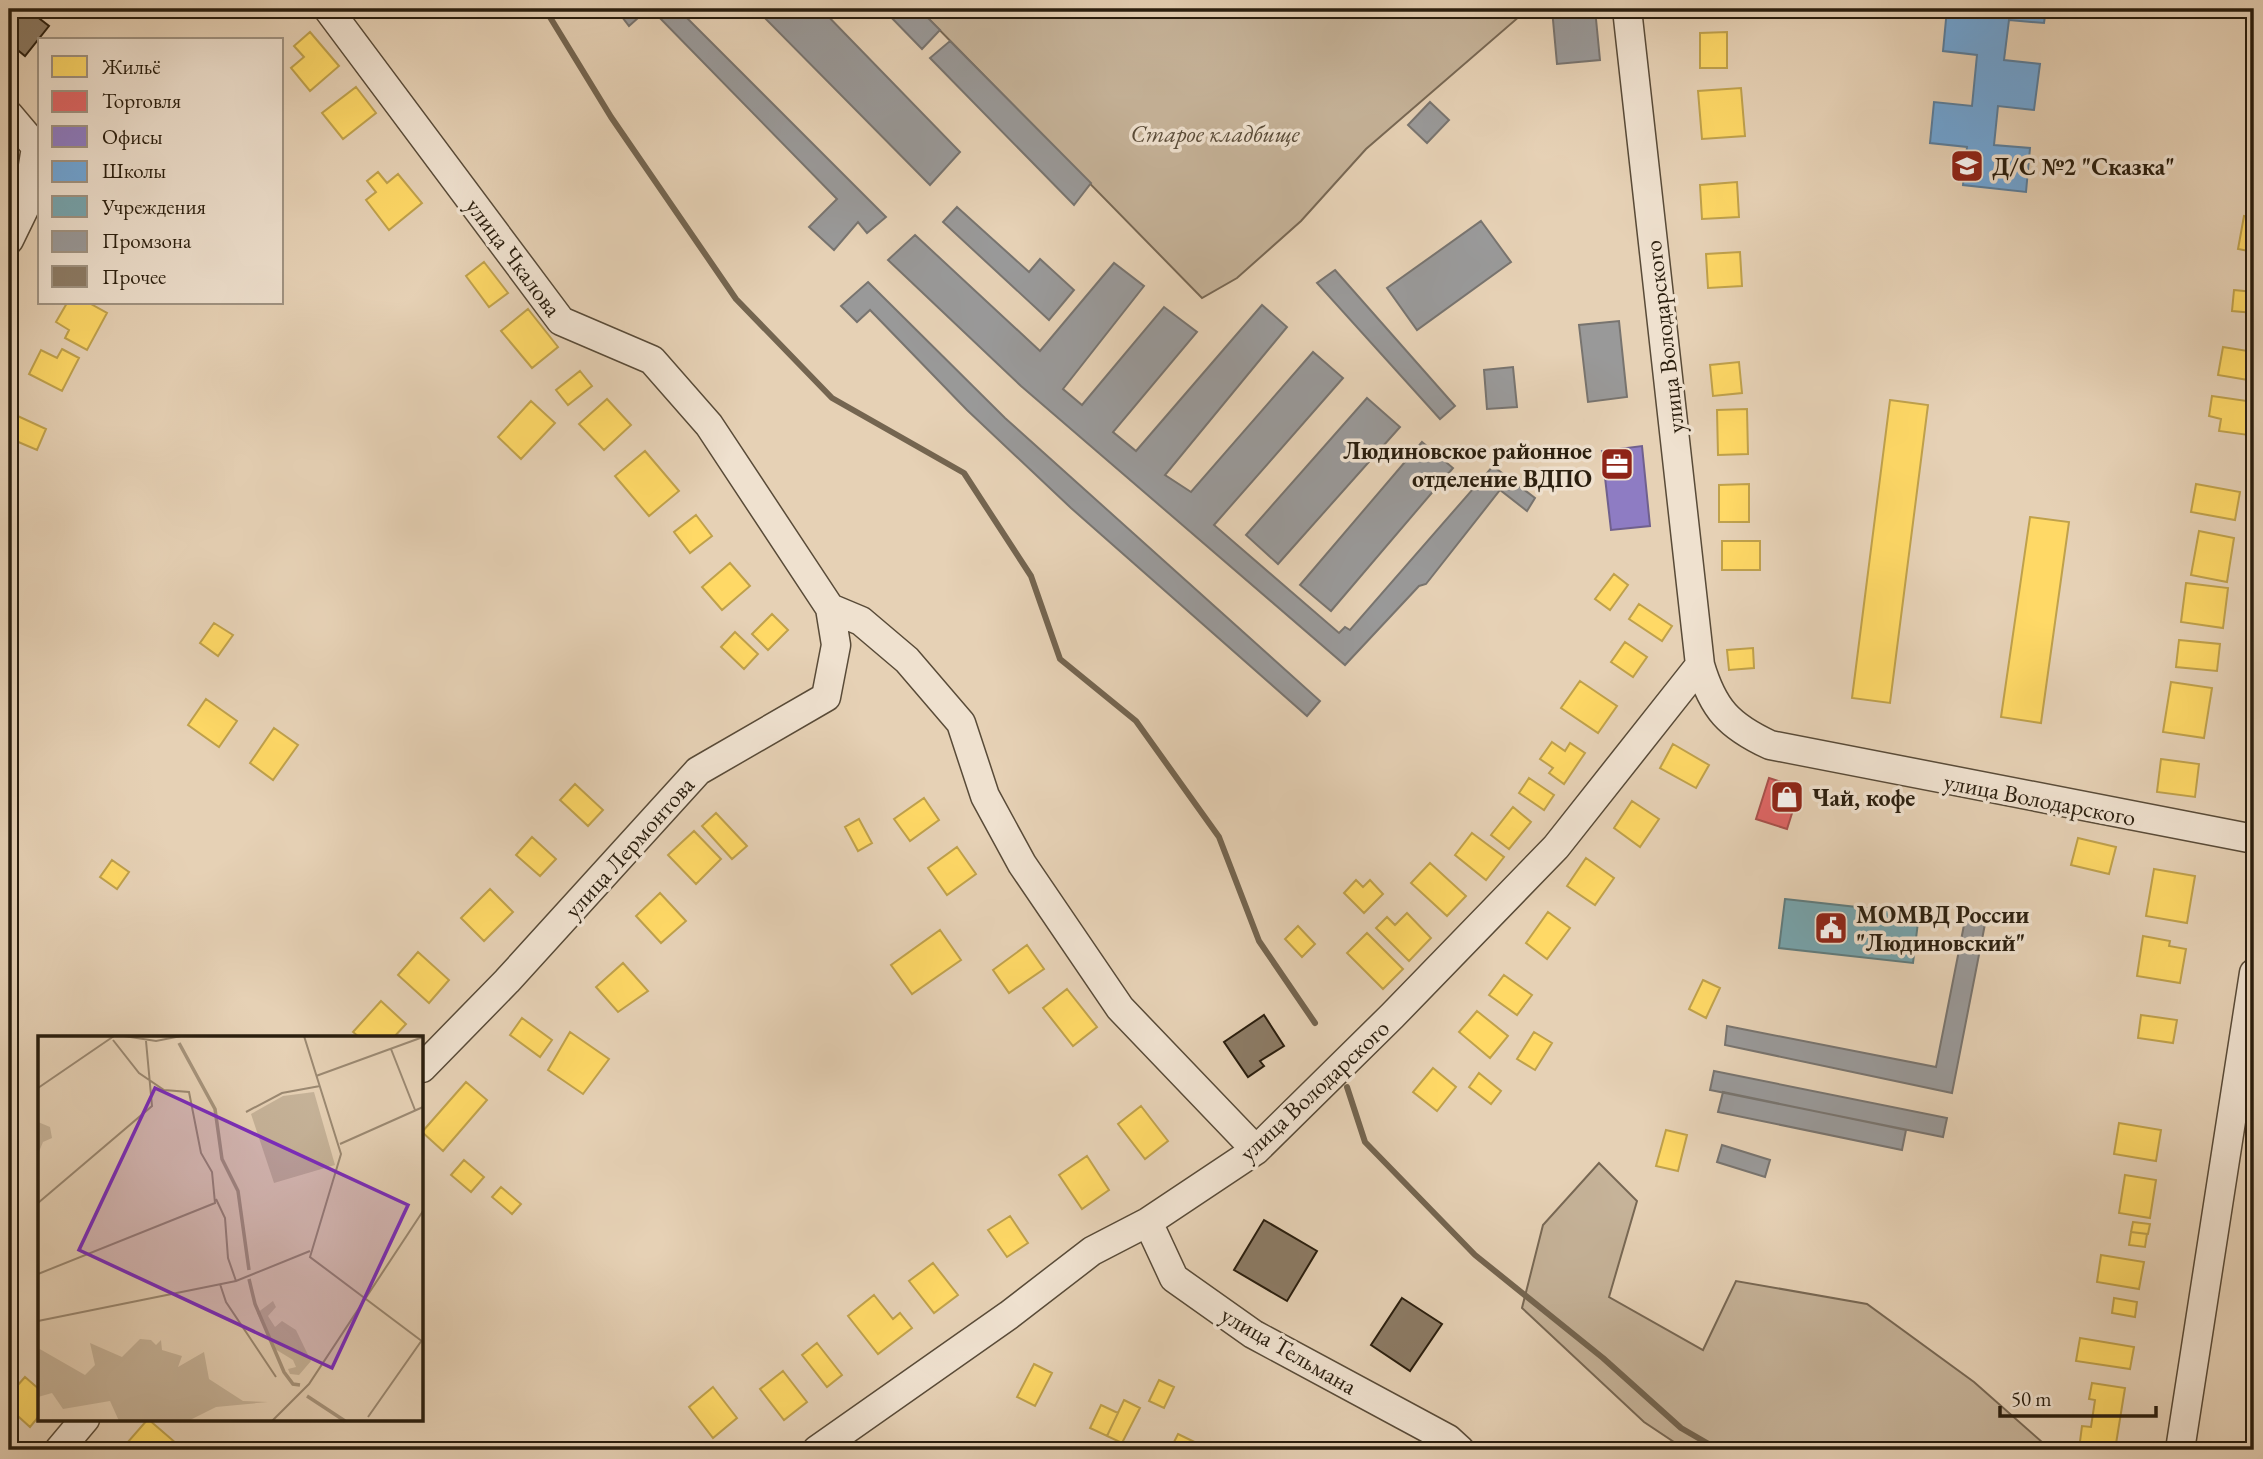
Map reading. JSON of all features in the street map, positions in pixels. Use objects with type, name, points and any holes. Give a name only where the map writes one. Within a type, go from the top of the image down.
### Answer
[{"type":"street","name":"улица Чкалова","points":[[328,9],[561,321],[652,360],[709,425],[830,608],[836,645]]},
{"type":"street","name":"улица Володарского","points":[[1627,9],[1700,665],[1708,692],[1724,715],[1742,732],[1770,745],[2254,839]]},
{"type":"street","points":[[9,115],[36,147],[27,203],[9,240]]},
{"type":"street","points":[[830,608],[861,621],[898,652],[961,723],[985,796],[1022,864],[1120,1008],[1255,1150]]},
{"type":"street","name":"улица Лермонтова","points":[[424,1066],[507,981],[698,771],[826,698],[836,645]]},
{"type":"street","name":"улица Володарского","points":[[817,1450],[1009,1315],[1092,1251],[1148,1222],[1255,1150],[1392,1016],[1556,847],[1700,665]]},
{"type":"street","points":[[2180,1450],[2254,973]]},
{"type":"street","name":"улица Тельмана","points":[[1148,1222],[1174,1278],[1253,1334],[1448,1439],[1460,1450]]},
{"type":"street","points":[[59,1450],[84,1420]]},
{"type":"green space","name":"Старое кладбище","points":[[919,9],[1528,9],[1366,149],[1301,221],[1237,278],[1202,298]]},
{"type":"green space","points":[[1599,1163],[1637,1201],[1609,1297],[1703,1350],[1736,1281],[1867,1304],[1974,1382],[2051,1450],[1686,1450],[1644,1422],[1522,1308],[1543,1225]]},
{"type":"building: Жильё","points":[[310,32],[339,66],[310,91],[291,68],[304,57],[294,46]]},
{"type":"building: Жильё","points":[[1727,32],[1727,68],[1700,68],[1700,33]]},
{"type":"building: Жильё","points":[[2249,74],[2254,74],[2254,97],[2248,97]]},
{"type":"building: Жильё","points":[[356,87],[376,113],[343,139],[322,113]]},
{"type":"building: Жильё","points":[[1741,88],[1745,136],[1702,139],[1698,91]]},
{"type":"building: Жильё","points":[[2254,171],[2254,201],[2250,200]]},
{"type":"building: Жильё","points":[[378,172],[387,183],[398,174],[422,203],[389,230],[366,200],[376,192],[367,181]]},
{"type":"building: Жильё","points":[[1737,182],[1739,217],[1702,219],[1700,185]]},
{"type":"building: Жильё","points":[[2244,216],[2254,218],[2254,252],[2238,249]]},
{"type":"building: Жильё","points":[[1740,252],[1742,286],[1708,288],[1706,254]]},
{"type":"building: Жильё","points":[[484,262],[508,293],[489,307],[466,276]]},
{"type":"building: Жильё","points":[[2234,290],[2254,292],[2254,313],[2232,311]]},
{"type":"building: Жильё","points":[[66,304],[91,304],[107,313],[87,350],[65,338],[69,330],[56,322]]},
{"type":"building: Жильё","points":[[528,309],[558,347],[532,368],[501,331]]},
{"type":"building: Жильё","points":[[2223,347],[2254,352],[2254,381],[2218,375]]},
{"type":"building: Жильё","points":[[62,349],[79,358],[62,391],[29,374],[41,350],[57,358]]},
{"type":"building: Жильё","points":[[1739,362],[1742,393],[1713,396],[1710,365]]},
{"type":"building: Жильё","points":[[580,371],[592,386],[568,405],[556,390]]},
{"type":"building: Жильё","points":[[2212,396],[2254,402],[2248,435],[2219,431],[2221,419],[2209,416]]},
{"type":"building: Жильё","points":[[607,399],[631,425],[604,450],[579,424]]},
{"type":"building: Жильё","points":[[1890,400],[1928,405],[1890,703],[1852,698]]},
{"type":"building: Жильё","points":[[531,401],[555,423],[521,459],[498,437]]},
{"type":"building: Жильё","points":[[1747,409],[1748,454],[1718,455],[1717,410]]},
{"type":"building: Жильё","points":[[9,412],[46,429],[37,450],[9,438]]},
{"type":"building: Жильё","points":[[645,451],[679,491],[649,516],[615,476]]},
{"type":"building: Жильё","points":[[1749,484],[1749,522],[1719,522],[1719,485]]},
{"type":"building: Жильё","points":[[2196,484],[2240,492],[2235,520],[2191,512]]},
{"type":"building: Жильё","points":[[696,515],[712,536],[690,553],[674,532]]},
{"type":"building: Жильё","points":[[2030,517],[2069,522],[2041,723],[2001,717]]},
{"type":"building: Жильё","points":[[2199,531],[2234,538],[2227,582],[2191,575]]},
{"type":"building: Жильё","points":[[1722,541],[1760,541],[1760,570],[1722,570]]},
{"type":"building: Жильё","points":[[730,563],[750,586],[722,610],[702,587]]},
{"type":"building: Жильё","points":[[1614,574],[1628,585],[1610,610],[1595,599]]},
{"type":"building: Жильё","points":[[2186,583],[2228,588],[2223,628],[2181,622]]},
{"type":"building: Жильё","points":[[1639,604],[1672,626],[1662,641],[1629,619]]},
{"type":"building: Жильё","points":[[772,614],[788,630],[768,650],[752,634]]},
{"type":"building: Жильё","points":[[214,623],[233,635],[218,656],[200,643]]},
{"type":"building: Жильё","points":[[735,632],[758,654],[744,669],[721,647]]},
{"type":"building: Жильё","points":[[2179,640],[2220,644],[2217,671],[2176,667]]},
{"type":"building: Жильё","points":[[1625,642],[1647,657],[1633,677],[1611,662]]},
{"type":"building: Жильё","points":[[1753,648],[1754,668],[1729,670],[1727,650]]},
{"type":"building: Жильё","points":[[1580,681],[1617,706],[1598,733],[1561,708]]},
{"type":"building: Жильё","points":[[2171,682],[2212,688],[2204,738],[2163,732]]},
{"type":"building: Жильё","points":[[206,699],[237,721],[219,747],[188,725]]},
{"type":"building: Жильё","points":[[274,728],[298,745],[273,780],[250,763]]},
{"type":"building: Жильё","points":[[1552,742],[1565,751],[1570,743],[1585,753],[1564,784],[1549,773],[1553,768],[1540,759]]},
{"type":"building: Жильё","points":[[1673,744],[1709,765],[1696,788],[1660,768]]},
{"type":"building: Жильё","points":[[2161,759],[2199,764],[2195,797],[2157,792]]},
{"type":"building: Жильё","points":[[1529,778],[1554,795],[1544,810],[1519,793]]},
{"type":"building: Жильё","points":[[575,784],[603,810],[588,826],[560,800]]},
{"type":"building: Жильё","points":[[924,798],[939,820],[910,841],[894,819]]},
{"type":"building: Жильё","points":[[1632,801],[1659,819],[1640,847],[1614,828]]},
{"type":"building: Жильё","points":[[1513,807],[1531,822],[1509,849],[1491,835]]},
{"type":"building: Жильё","points":[[716,813],[747,846],[732,859],[702,826]]},
{"type":"building: Жильё","points":[[859,819],[872,843],[858,851],[845,827]]},
{"type":"building: Жильё","points":[[694,831],[721,859],[696,884],[668,855]]},
{"type":"building: Жильё","points":[[1472,833],[1504,857],[1486,880],[1455,855]]},
{"type":"building: Жильё","points":[[532,837],[556,859],[540,876],[516,855]]},
{"type":"building: Жильё","points":[[2078,838],[2116,847],[2109,874],[2071,865]]},
{"type":"building: Жильё","points":[[957,847],[976,874],[947,895],[928,868]]},
{"type":"building: Жильё","points":[[1586,858],[1614,878],[1595,905],[1567,886]]},
{"type":"building: Жильё","points":[[112,860],[129,872],[117,889],[100,877]]},
{"type":"building: Жильё","points":[[1430,863],[1466,896],[1447,916],[1411,883]]},
{"type":"building: Жильё","points":[[2154,869],[2195,876],[2187,923],[2146,916]]},
{"type":"building: Жильё","points":[[1356,880],[1363,887],[1370,880],[1383,894],[1364,913],[1344,893]]},
{"type":"building: Жильё","points":[[490,889],[513,912],[484,941],[461,918]]},
{"type":"building: Жильё","points":[[660,893],[686,921],[661,943],[636,916]]},
{"type":"building: Жильё","points":[[1548,912],[1570,928],[1547,959],[1526,943]]},
{"type":"building: Жильё","points":[[1407,913],[1431,938],[1409,961],[1376,928],[1387,917],[1395,925]]},
{"type":"building: Жильё","points":[[1298,926],[1315,944],[1302,957],[1285,939]]},
{"type":"building: Жильё","points":[[940,930],[961,960],[912,994],[891,965]]},
{"type":"building: Жильё","points":[[1367,933],[1403,969],[1383,989],[1347,953]]},
{"type":"building: Жильё","points":[[2143,936],[2170,941],[2169,946],[2186,949],[2180,983],[2137,976]]},
{"type":"building: Жильё","points":[[1027,945],[1044,969],[1009,993],[993,970]]},
{"type":"building: Жильё","points":[[418,952],[449,980],[429,1003],[398,975]]},
{"type":"building: Жильё","points":[[623,963],[648,991],[618,1012],[596,987]]},
{"type":"building: Жильё","points":[[1504,975],[1532,995],[1517,1015],[1489,995]]},
{"type":"building: Жильё","points":[[1703,980],[1720,988],[1706,1018],[1689,1009]]},
{"type":"building: Жильё","points":[[1067,989],[1097,1027],[1073,1046],[1043,1008]]},
{"type":"building: Жильё","points":[[381,1001],[406,1024],[395,1036],[358,1036],[353,1032]]},
{"type":"building: Жильё","points":[[1477,1011],[1508,1036],[1490,1058],[1459,1032]]},
{"type":"building: Жильё","points":[[2141,1015],[2177,1020],[2173,1043],[2138,1038]]},
{"type":"building: Жильё","points":[[522,1018],[552,1040],[540,1057],[510,1035]]},
{"type":"building: Жильё","points":[[570,1032],[609,1059],[583,1094],[548,1070]]},
{"type":"building: Жильё","points":[[1534,1032],[1552,1043],[1535,1070],[1517,1059]]},
{"type":"building: Жильё","points":[[1433,1068],[1456,1087],[1437,1111],[1413,1092]]},
{"type":"building: Жильё","points":[[1479,1073],[1501,1091],[1491,1104],[1469,1087]]},
{"type":"building: Жильё","points":[[466,1082],[487,1100],[443,1151],[424,1134],[424,1130]]},
{"type":"building: Жильё","points":[[1141,1106],[1168,1141],[1145,1159],[1118,1124]]},
{"type":"building: Жильё","points":[[2119,1123],[2161,1130],[2156,1161],[2114,1154]]},
{"type":"building: Жильё","points":[[1666,1130],[1687,1135],[1678,1171],[1656,1166]]},
{"type":"building: Жильё","points":[[1087,1156],[1109,1190],[1082,1209],[1059,1175]]},
{"type":"building: Жильё","points":[[464,1160],[484,1177],[471,1192],[451,1175]]},
{"type":"building: Жильё","points":[[2125,1175],[2156,1180],[2150,1218],[2119,1213]]},
{"type":"building: Жильё","points":[[501,1187],[521,1204],[512,1214],[492,1197]]},
{"type":"building: Жильё","points":[[1010,1216],[1028,1243],[1007,1257],[988,1230]]},
{"type":"building: Жильё","points":[[2133,1222],[2150,1224],[2148,1234],[2131,1232]]},
{"type":"building: Жильё","points":[[2131,1232],[2147,1234],[2145,1247],[2129,1245]]},
{"type":"building: Жильё","points":[[2101,1255],[2144,1262],[2139,1289],[2097,1282]]},
{"type":"building: Жильё","points":[[933,1263],[958,1295],[934,1313],[909,1281]]},
{"type":"building: Жильё","points":[[874,1295],[893,1319],[900,1313],[912,1328],[878,1354],[848,1316]]},
{"type":"building: Жильё","points":[[2114,1298],[2137,1302],[2135,1317],[2112,1313]]},
{"type":"building: Жильё","points":[[2080,1338],[2134,1347],[2130,1369],[2076,1361]]},
{"type":"building: Жильё","points":[[817,1343],[842,1375],[827,1387],[802,1355]]},
{"type":"building: Жильё","points":[[1034,1364],[1052,1373],[1035,1406],[1017,1397]]},
{"type":"building: Жильё","points":[[783,1371],[807,1402],[784,1420],[760,1389]]},
{"type":"building: Жильё","points":[[25,1377],[38,1388],[38,1417],[30,1427],[9,1408],[9,1395]]},
{"type":"building: Жильё","points":[[1159,1380],[1174,1387],[1164,1408],[1149,1401]]},
{"type":"building: Жильё","points":[[2092,1383],[2125,1388],[2115,1450],[2079,1449],[2082,1426],[2091,1427],[2095,1400],[2089,1399]]},
{"type":"building: Жильё","points":[[713,1387],[737,1418],[713,1438],[689,1407]]},
{"type":"building: Жильё","points":[[1124,1400],[1140,1408],[1122,1443],[1107,1436]]},
{"type":"building: Жильё","points":[[1101,1405],[1118,1413],[1107,1436],[1090,1428]]},
{"type":"building: Жильё","points":[[149,1420],[177,1444],[171,1450],[136,1450],[127,1443]]},
{"type":"building: Жильё","points":[[1178,1434],[1211,1450],[1170,1450]]},
{"type":"building: Жильё","points":[[902,1443],[907,1450],[893,1450]]},
{"type":"building: Торговля","points":[[1769,778],[1800,788],[1787,829],[1756,819]]},
{"type":"building: Офисы","points":[[1642,446],[1650,526],[1611,530],[1602,451]]},
{"type":"building: Школы","points":[[1947,9],[2046,9],[2044,23],[2009,20],[2004,60],[2040,64],[2034,110],[1998,106],[1994,145],[2030,148],[2026,192],[1963,185],[1967,147],[1930,143],[1934,102],[1972,106],[1977,55],[1943,51]]},
{"type":"building: Учреждения","points":[[1785,899],[1919,914],[1913,963],[1779,948]]},
{"type":"building: Промзона","points":[[616,9],[648,9],[629,26]]},
{"type":"building: Промзона","points":[[651,9],[678,9],[886,217],[867,233],[858,222],[834,250],[809,227],[837,199]]},
{"type":"building: Промзона","points":[[756,9],[821,9],[960,152],[930,185]]},
{"type":"building: Промзона","points":[[883,9],[919,9],[940,30],[922,49]]},
{"type":"building: Промзона","points":[[1552,9],[1595,9],[1600,60],[1557,64]]},
{"type":"building: Промзона","points":[[950,41],[1091,183],[1074,205],[930,58]]},
{"type":"building: Промзона","points":[[1430,102],[1449,120],[1427,143],[1408,125]]},
{"type":"building: Промзона","points":[[957,207],[1029,272],[1040,259],[1074,290],[1049,320],[943,222]]},
{"type":"building: Промзона","points":[[1481,221],[1511,262],[1417,330],[1387,288]]},
{"type":"building: Промзона","points":[[915,235],[1040,351],[1114,263],[1144,286],[1063,389],[1082,405],[1164,307],[1197,332],[1113,432],[1136,451],[1262,305],[1287,327],[1165,475],[1191,492],[1313,352],[1343,378],[1214,525],[1339,633],[1345,627],[1350,630],[1493,466],[1535,498],[1527,511],[1500,490],[1426,584],[1419,586],[1345,665],[1021,386],[888,260]]},
{"type":"building: Промзона","points":[[1335,270],[1455,406],[1440,419],[1317,283]]},
{"type":"building: Промзона","points":[[868,282],[1005,418],[1320,701],[1307,716],[1071,508],[967,410],[870,310],[857,322],[841,306]]},
{"type":"building: Промзона","points":[[1619,321],[1627,397],[1588,402],[1579,325]]},
{"type":"building: Промзона","points":[[1513,367],[1517,407],[1487,409],[1484,370]]},
{"type":"building: Промзона","points":[[1367,398],[1400,427],[1278,564],[1246,535]]},
{"type":"building: Промзона","points":[[1422,442],[1453,468],[1331,611],[1300,585]]},
{"type":"building: Промзона","points":[[1965,920],[1985,924],[1952,1093],[1725,1045],[1727,1026],[1936,1067]]},
{"type":"building: Промзона","points":[[1714,1071],[1947,1118],[1943,1137],[1710,1090]]},
{"type":"building: Промзона","points":[[1723,1092],[1906,1130],[1902,1150],[1718,1112]]},
{"type":"building: Промзона","points":[[1722,1145],[1770,1160],[1765,1177],[1717,1162]]},
{"type":"building: Прочее","points":[[9,9],[27,9],[49,26],[25,56],[9,43]]},
{"type":"building: Прочее","points":[[1264,1015],[1284,1046],[1260,1061],[1264,1066],[1248,1077],[1224,1042]]},
{"type":"building: Прочее","points":[[1264,1220],[1317,1251],[1287,1301],[1234,1270]]},
{"type":"building: Прочее","points":[[1402,1298],[1442,1324],[1410,1371],[1371,1345]]},
{"type":"waterway","points":[[545,9],[611,117],[736,299],[832,398],[964,473],[1031,576],[1060,659],[1136,721],[1219,837],[1259,941],[1315,1023]]},
{"type":"waterway","points":[[1347,1087],[1365,1142],[1475,1255],[1603,1358],[1681,1428],[1719,1450]]},
{"type":"place","name":"Д/С №2 \"Сказка\"","points":[[1967,166]]},
{"type":"place","name":"Людиновское районное отделение ВДПО","points":[[1617,464]]},
{"type":"place","name":"Чай, кофе","points":[[1787,797]]},
{"type":"place","name":"МОМВД России \"Людиновский\"","points":[[1831,928]]}]
